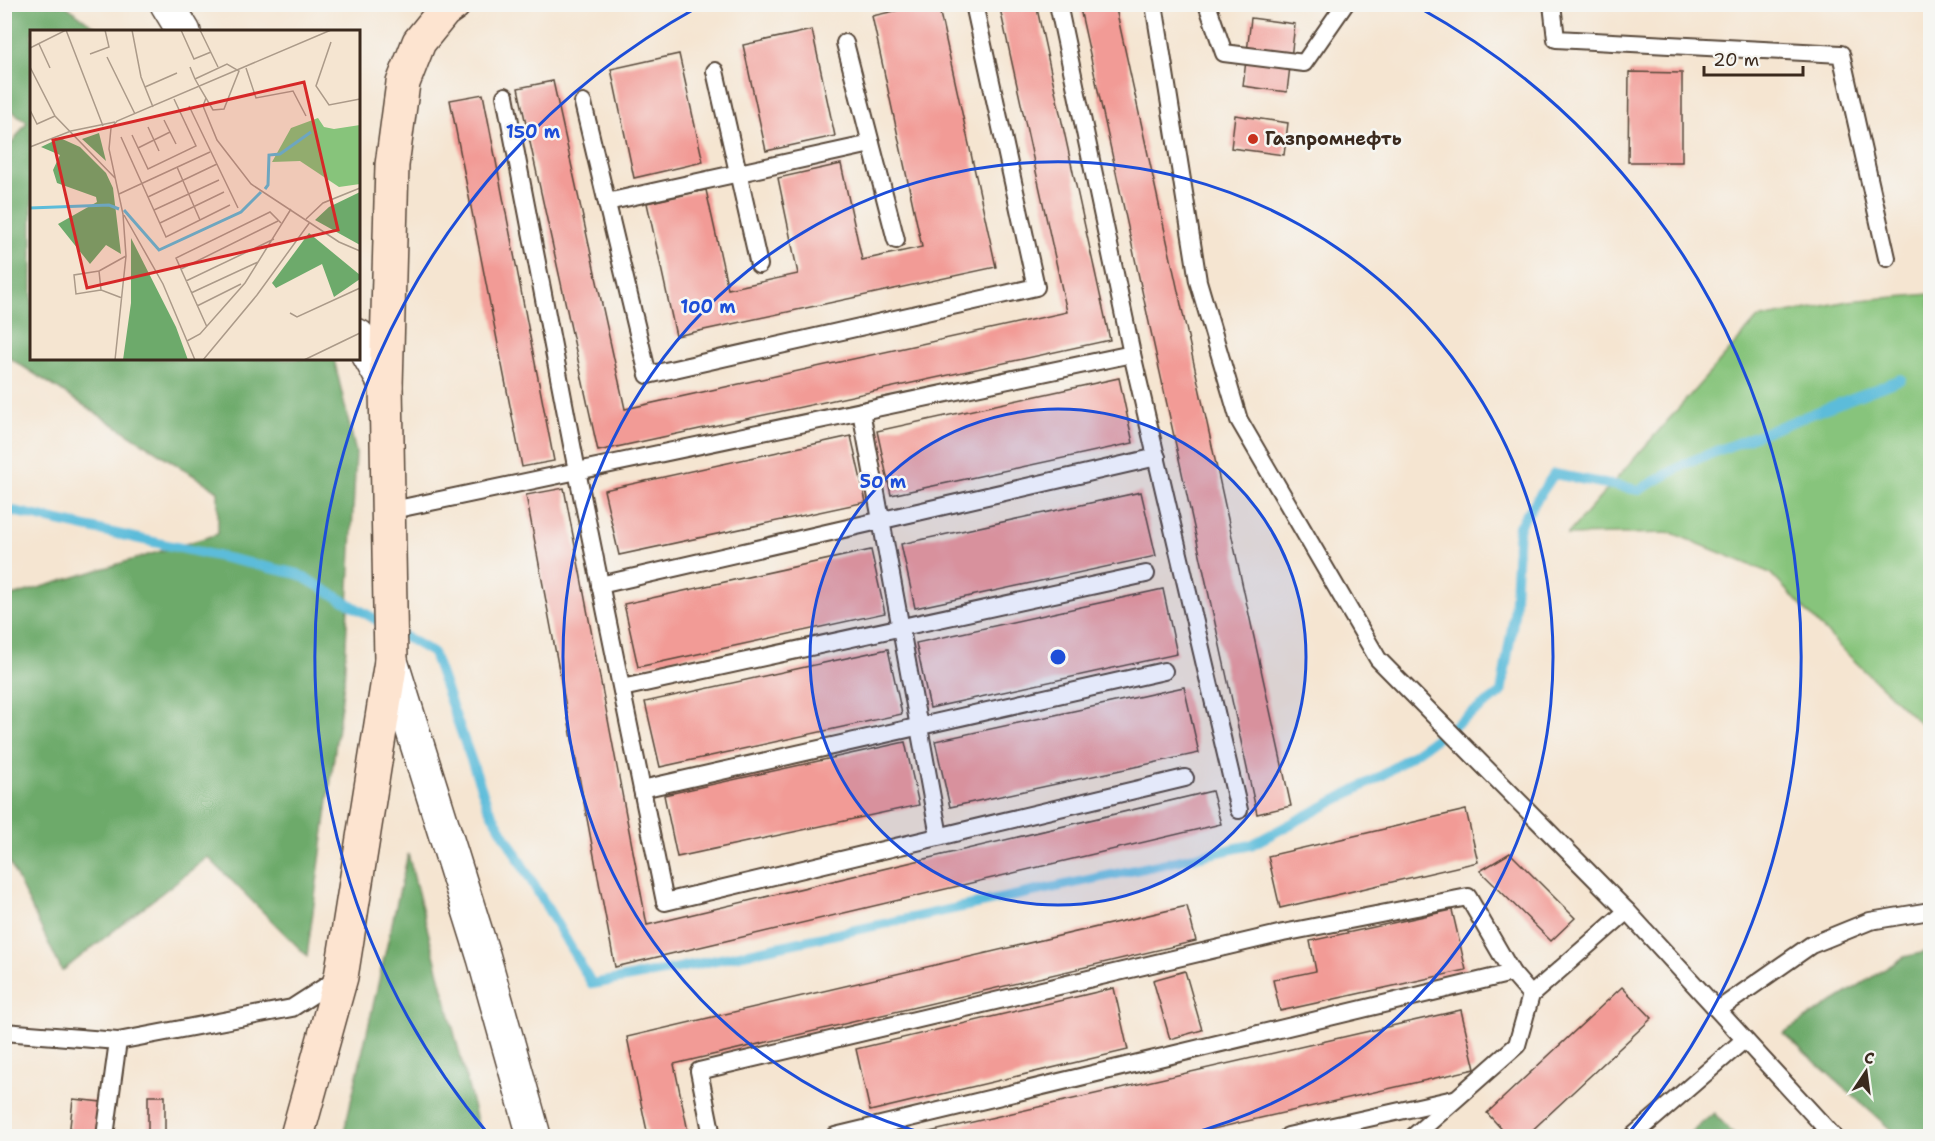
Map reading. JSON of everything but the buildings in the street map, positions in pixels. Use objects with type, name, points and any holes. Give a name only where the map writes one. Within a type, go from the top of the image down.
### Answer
[{"type":"main road","points":[[297,1137],[340,977],[391,661],[386,386],[392,165],[403,83],[419,42],[444,11],[454,4]]},
{"type":"street","points":[[167,4],[183,30]]},
{"type":"street","points":[[360,340],[386,386]]},
{"type":"street","points":[[391,661],[484,958],[534,1137]]},
{"type":"lane","points":[[584,103],[648,375],[1036,287],[974,4]]},
{"type":"lane","points":[[1058,4],[1132,354],[1239,810]]},
{"type":"lane","points":[[1154,4],[1198,281],[1239,420],[1378,659],[1627,911],[1833,1137]]},
{"type":"lane","points":[[1207,4],[1224,53],[1304,63],[1345,4]]},
{"type":"lane","points":[[1552,4],[1556,39],[1841,54],[1887,258]]},
{"type":"lane","points":[[845,44],[896,240]]},
{"type":"lane","points":[[715,70],[759,265]]},
{"type":"lane","points":[[505,96],[577,471],[666,902],[1185,778]]},
{"type":"lane","points":[[607,202],[871,144]]},
{"type":"lane","points":[[388,511],[1132,354]]},
{"type":"lane","points":[[861,411],[939,836]]},
{"type":"lane","points":[[600,585],[1157,457]]},
{"type":"lane","points":[[622,688],[1146,574]]},
{"type":"lane","points":[[642,789],[1164,671]]},
{"type":"lane","points":[[712,1137],[699,1071],[1283,933],[1468,897],[1512,973],[1531,995]]},
{"type":"lane","points":[[1414,1137],[1517,1045],[1531,995],[1627,911]]},
{"type":"lane","points":[[1718,1010],[1811,945],[1870,921],[1930,911]]},
{"type":"lane","points":[[835,1137],[1512,973]]},
{"type":"lane","points":[[4,1032],[118,1041],[292,1008],[340,977]]},
{"type":"lane","points":[[1633,1137],[1744,1040]]},
{"type":"lane","points":[[105,1137],[118,1041]]},
{"type":"lane","points":[[1288,1137],[1456,1098]]},
{"type":"green space","points":[[26,4],[65,5],[99,30],[30,30],[30,360],[334,360],[356,453],[344,683],[307,956],[208,857],[62,971],[5,853],[5,598],[218,534],[218,491],[5,355],[5,153],[27,122],[5,106],[5,9]]},
{"type":"green space","points":[[1930,294],[1930,733],[1842,649],[1770,573],[1672,533],[1567,535],[1757,319],[1848,301]]},
{"type":"green space","points":[[408,854],[481,1136],[343,1136]]},
{"type":"green space","points":[[1930,951],[1930,1136],[1898,1136],[1783,1033],[1904,957]]},
{"type":"green space","points":[[1714,1113],[1735,1136],[1687,1136]]},
{"type":"waterway","points":[[4,509],[298,574],[433,653],[488,807],[592,984],[674,969],[1251,845],[1383,775],[1501,693],[1514,616],[1519,526],[1554,474],[1639,490],[1689,462],[1901,379]]},
{"type":"place","name":"Газпромнефть","points":[[1253,139]]}]
